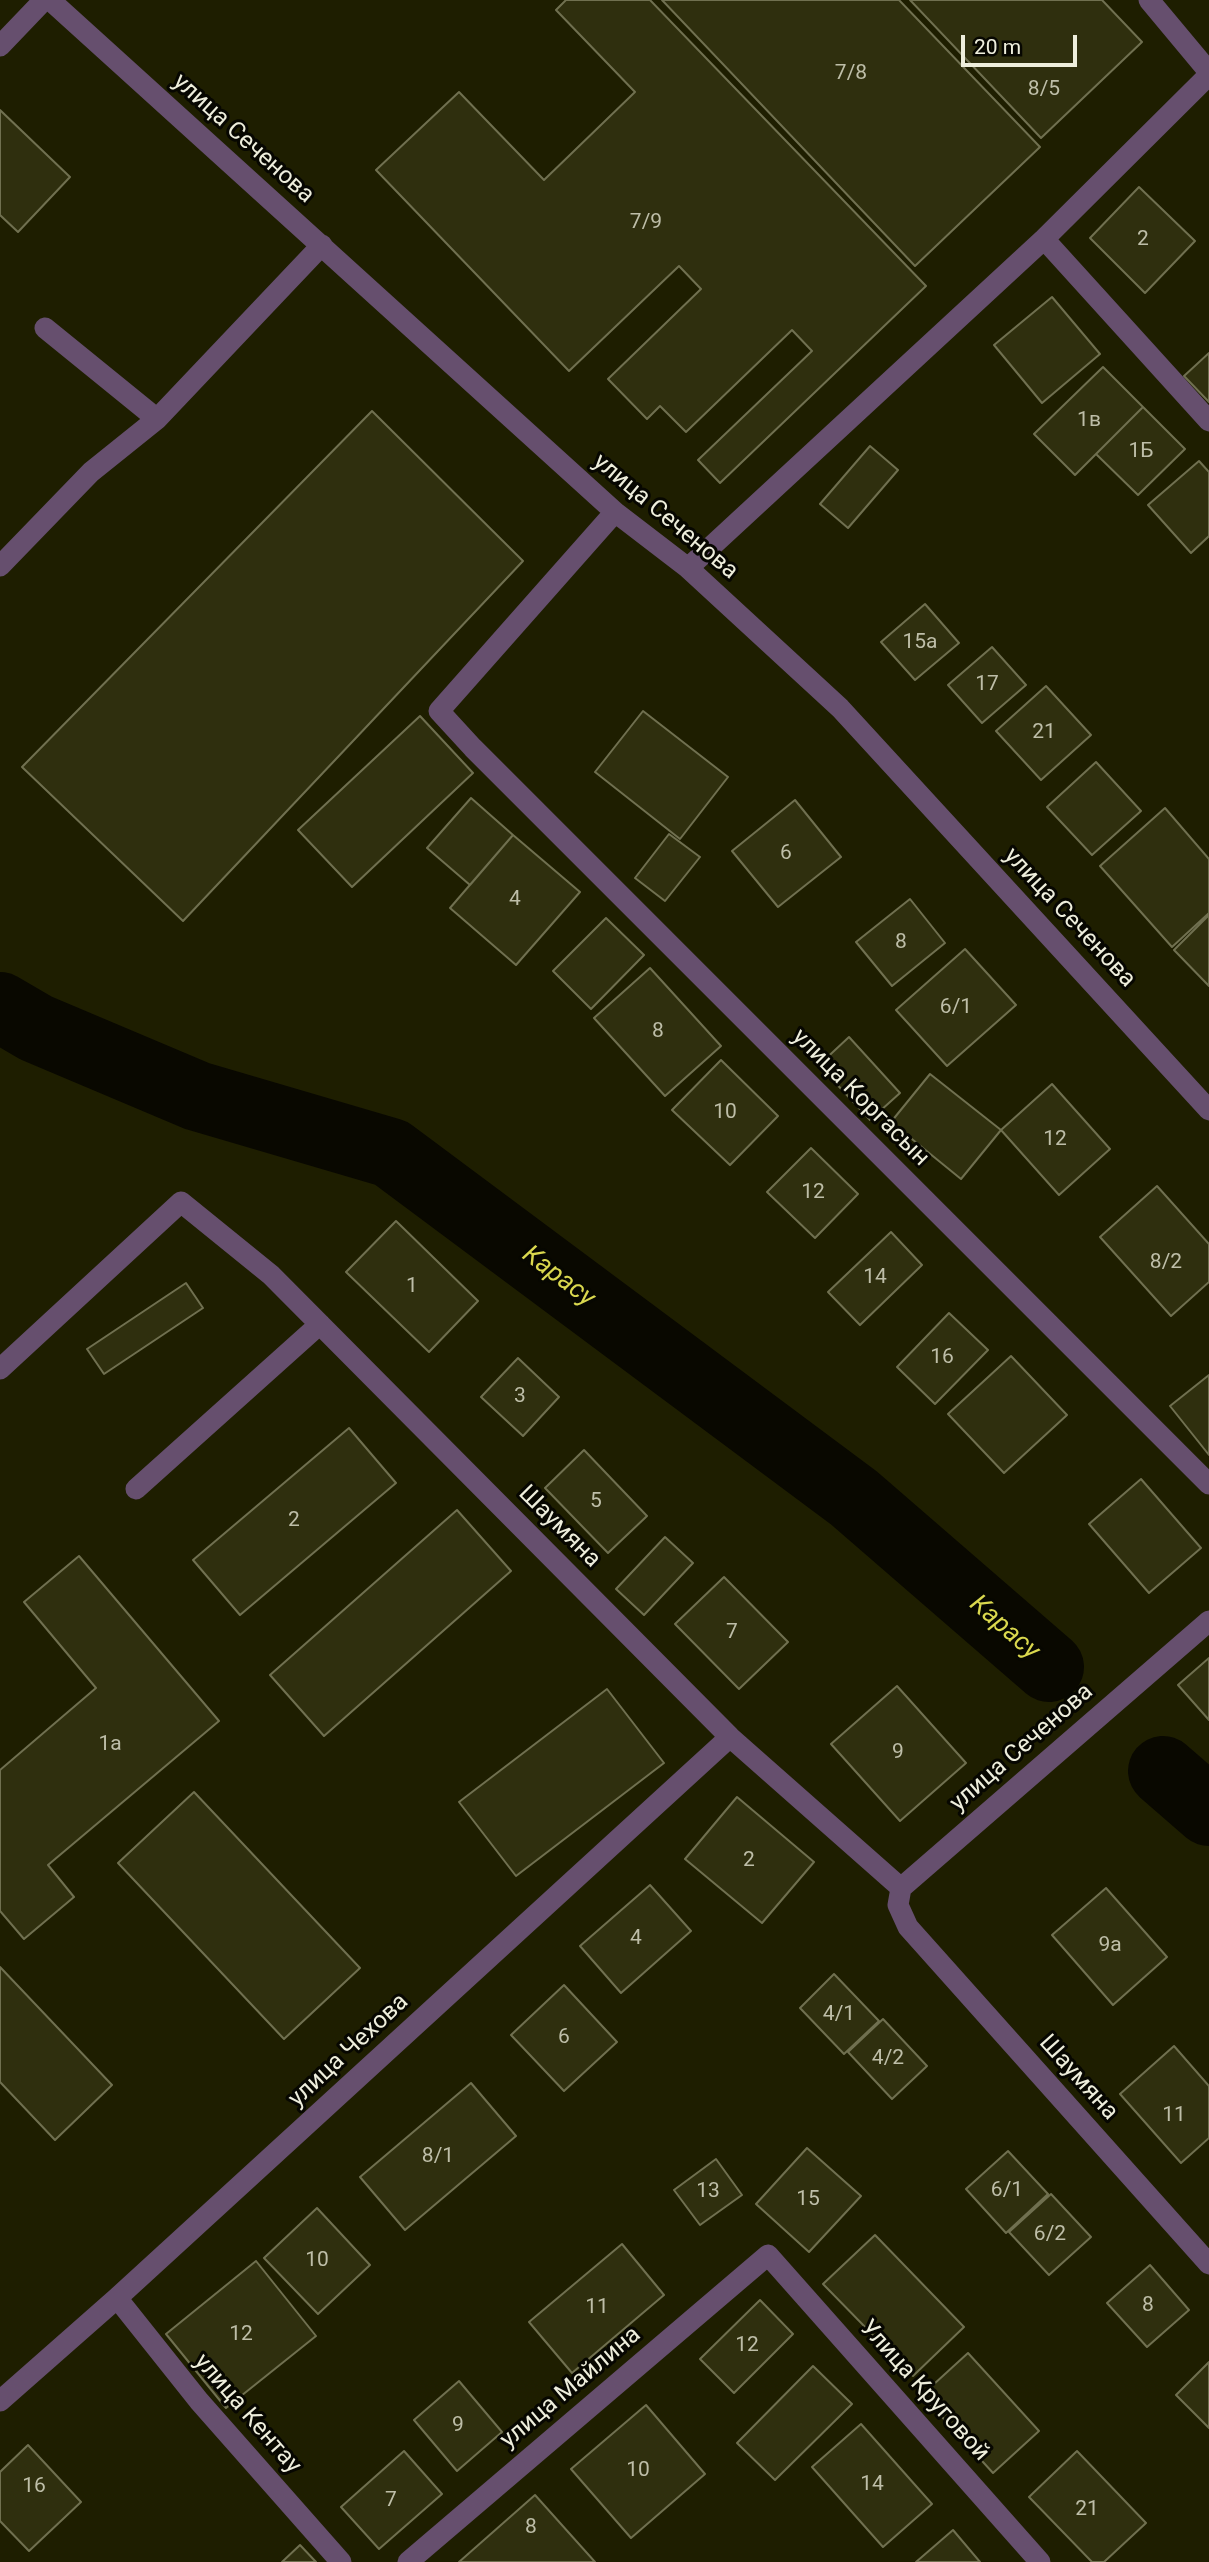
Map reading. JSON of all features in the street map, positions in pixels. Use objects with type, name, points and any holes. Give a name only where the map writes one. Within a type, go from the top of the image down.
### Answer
[{"type":"street","points":[[0,46],[44,0]]},
{"type":"street","name":"улица Сеченова","points":[[50,0],[615,512],[688,568],[840,708],[1209,1110]]},
{"type":"street","points":[[688,568],[1044,239],[1209,74],[1149,0]]},
{"type":"street","points":[[1044,239],[1209,421]]},
{"type":"street","points":[[0,566],[91,472],[157,419],[322,245]]},
{"type":"street","points":[[45,328],[157,419]]},
{"type":"street","name":"улица Коргасын","points":[[615,512],[439,711],[1209,1484]]},
{"type":"street","name":"Шаумяна","points":[[0,1368],[181,1202],[271,1275],[730,1737],[901,1888],[898,1905],[908,1927],[1209,2264]]},
{"type":"street","points":[[136,1489],[320,1324]]},
{"type":"street","name":"улица Сеченова","points":[[901,1888],[1209,1621]]},
{"type":"street","name":"улица Чехова","points":[[0,2401],[117,2298],[730,1737]]},
{"type":"street","name":"улица Майлина","points":[[408,2562],[768,2255]]},
{"type":"street","name":"Улица Круговой","points":[[768,2255],[1040,2562]]},
{"type":"street","name":"улица Кентау","points":[[117,2298],[199,2401],[341,2562]]},
{"type":"building","points":[[566,0],[650,0],[926,286],[720,483],[698,460],[812,351],[792,330],[686,432],[660,406],[647,419],[608,379],[701,289],[679,266],[569,371],[376,170],[459,92],[544,180],[635,92],[556,10]]},
{"type":"building","points":[[662,0],[899,0],[1040,147],[915,266]]},
{"type":"building","points":[[910,0],[1102,0],[1142,42],[1041,138]]},
{"type":"building","points":[[0,110],[70,177],[18,232],[0,215]]},
{"type":"building","points":[[1139,187],[1195,241],[1145,293],[1090,238]]},
{"type":"building","points":[[1052,297],[1100,354],[1042,403],[994,345]]},
{"type":"building","points":[[1209,353],[1209,402],[1184,376]]},
{"type":"building","points":[[1103,367],[1143,407],[1075,475],[1034,434]]},
{"type":"building","points":[[1143,407],[1185,449],[1138,495],[1096,454]]},
{"type":"building","points":[[372,411],[523,561],[183,921],[22,767]]},
{"type":"building","points":[[870,446],[898,470],[848,528],[820,504]]},
{"type":"building","points":[[1199,461],[1209,472],[1209,536],[1191,553],[1148,505]]},
{"type":"building","points":[[925,604],[959,643],[915,680],[881,642]]},
{"type":"building","points":[[992,647],[1026,685],[982,723],[948,685]]},
{"type":"building","points":[[1046,686],[1091,735],[1041,780],[996,731]]},
{"type":"building","points":[[643,711],[728,777],[680,839],[595,772]]},
{"type":"building","points":[[420,716],[473,773],[352,887],[298,830]]},
{"type":"building","points":[[1096,762],[1141,811],[1092,855],[1047,807]]},
{"type":"building","points":[[471,798],[513,835],[470,885],[427,848]]},
{"type":"building","points":[[795,800],[841,857],[778,907],[732,851]]},
{"type":"building","points":[[1165,808],[1209,859],[1209,913],[1172,947],[1100,866]]},
{"type":"building","points":[[669,834],[700,857],[665,901],[635,878]]},
{"type":"building","points":[[513,835],[580,892],[516,965],[450,908]]},
{"type":"building","points":[[910,899],[945,943],[892,986],[856,942]]},
{"type":"building","points":[[1209,915],[1209,986],[1174,950]]},
{"type":"building","points":[[606,918],[644,955],[591,1009],[553,971]]},
{"type":"building","points":[[965,949],[1016,1005],[947,1066],[896,1010]]},
{"type":"building","points":[[650,968],[721,1046],[665,1096],[594,1018]]},
{"type":"building","points":[[849,1037],[900,1093],[870,1120],[819,1065]]},
{"type":"building","points":[[721,1060],[778,1116],[730,1165],[672,1110]]},
{"type":"building","points":[[930,1074],[1001,1130],[961,1179],[891,1122]]},
{"type":"building","points":[[1052,1084],[1110,1149],[1059,1195],[1001,1130]]},
{"type":"building","points":[[811,1148],[858,1194],[815,1238],[767,1192]]},
{"type":"building","points":[[1157,1186],[1209,1244],[1209,1282],[1171,1316],[1100,1237]]},
{"type":"building","points":[[396,1221],[478,1301],[429,1352],[346,1272]]},
{"type":"building","points":[[891,1232],[922,1265],[860,1325],[828,1292]]},
{"type":"building","points":[[186,1283],[203,1308],[104,1374],[87,1349]]},
{"type":"building","points":[[949,1313],[988,1350],[935,1404],[897,1367]]},
{"type":"building","points":[[1011,1356],[1067,1415],[1004,1473],[948,1414]]},
{"type":"building","points":[[518,1358],[559,1397],[523,1436],[481,1397]]},
{"type":"building","points":[[1209,1375],[1209,1455],[1170,1406]]},
{"type":"building","points":[[349,1428],[396,1483],[240,1615],[193,1560]]},
{"type":"building","points":[[584,1450],[647,1516],[608,1553],[545,1488]]},
{"type":"building","points":[[1141,1479],[1201,1548],[1149,1593],[1089,1524]]},
{"type":"building","points":[[457,1510],[511,1571],[324,1736],[270,1675]]},
{"type":"building","points":[[665,1537],[693,1563],[644,1615],[616,1589]]},
{"type":"building","points":[[79,1556],[219,1721],[48,1865],[74,1897],[24,1939],[0,1911],[0,1770],[96,1688],[24,1602]]},
{"type":"building","points":[[724,1577],[788,1642],[739,1689],[675,1624]]},
{"type":"building","points":[[1209,1658],[1209,1720],[1178,1685]]},
{"type":"building","points":[[897,1686],[966,1763],[900,1821],[831,1744]]},
{"type":"building","points":[[607,1689],[664,1763],[516,1876],[459,1802]]},
{"type":"building","points":[[194,1792],[360,1968],[284,2039],[118,1863]]},
{"type":"building","points":[[737,1797],[814,1862],[762,1923],[685,1859]]},
{"type":"building","points":[[650,1885],[691,1931],[621,1993],[580,1946]]},
{"type":"building","points":[[1106,1888],[1167,1957],[1113,2005],[1052,1935]]},
{"type":"building","points":[[0,1967],[112,2085],[55,2140],[0,2082]]},
{"type":"building","points":[[834,1974],[879,2021],[844,2054],[800,2008]]},
{"type":"building","points":[[564,1985],[617,2042],[564,2091],[511,2035]]},
{"type":"building","points":[[883,2019],[927,2066],[892,2099],[848,2052]]},
{"type":"building","points":[[1174,2046],[1209,2086],[1209,2138],[1181,2163],[1120,2094]]},
{"type":"building","points":[[471,2083],[516,2136],[405,2230],[360,2177]]},
{"type":"building","points":[[807,2148],[861,2196],[809,2252],[756,2204]]},
{"type":"building","points":[[1008,2151],[1048,2194],[1006,2233],[966,2189]]},
{"type":"building","points":[[716,2159],[742,2195],[700,2225],[674,2190]]},
{"type":"building","points":[[1051,2194],[1091,2237],[1049,2275],[1009,2232]]},
{"type":"building","points":[[317,2208],[370,2265],[318,2314],[264,2258]]},
{"type":"building","points":[[875,2235],[964,2327],[913,2376],[823,2284]]},
{"type":"building","points":[[622,2244],[664,2295],[572,2373],[529,2322]]},
{"type":"building","points":[[256,2261],[316,2336],[226,2408],[166,2334]]},
{"type":"building","points":[[1150,2265],[1189,2310],[1147,2347],[1107,2303]]},
{"type":"building","points":[[760,2300],[793,2334],[734,2393],[700,2359]]},
{"type":"building","points":[[968,2353],[1039,2431],[993,2473],[922,2395]]},
{"type":"building","points":[[1209,2362],[1209,2428],[1176,2395]]},
{"type":"building","points":[[813,2366],[852,2404],[775,2480],[737,2443]]},
{"type":"building","points":[[459,2381],[502,2432],[457,2471],[414,2420]]},
{"type":"building","points":[[646,2405],[705,2474],[631,2538],[571,2469]]},
{"type":"building","points":[[861,2424],[932,2504],[883,2547],[812,2467]]},
{"type":"building","points":[[28,2445],[81,2502],[29,2551],[0,2521],[0,2472]]},
{"type":"building","points":[[404,2451],[442,2494],[379,2549],[341,2507]]},
{"type":"building","points":[[1077,2451],[1146,2523],[1104,2562],[1092,2562],[1029,2497]]},
{"type":"building","points":[[535,2495],[595,2562],[459,2562]]},
{"type":"building","points":[[953,2530],[980,2562],[916,2562]]},
{"type":"building","points":[[300,2545],[316,2562],[282,2562]]},
{"type":"waterway","name":"Карасу","points":[[0,1007],[36,1028],[197,1096],[391,1153],[854,1498],[1049,1667]]},
{"type":"waterway","name":"Карасу","points":[[1163,1771],[1209,1811]]}]
